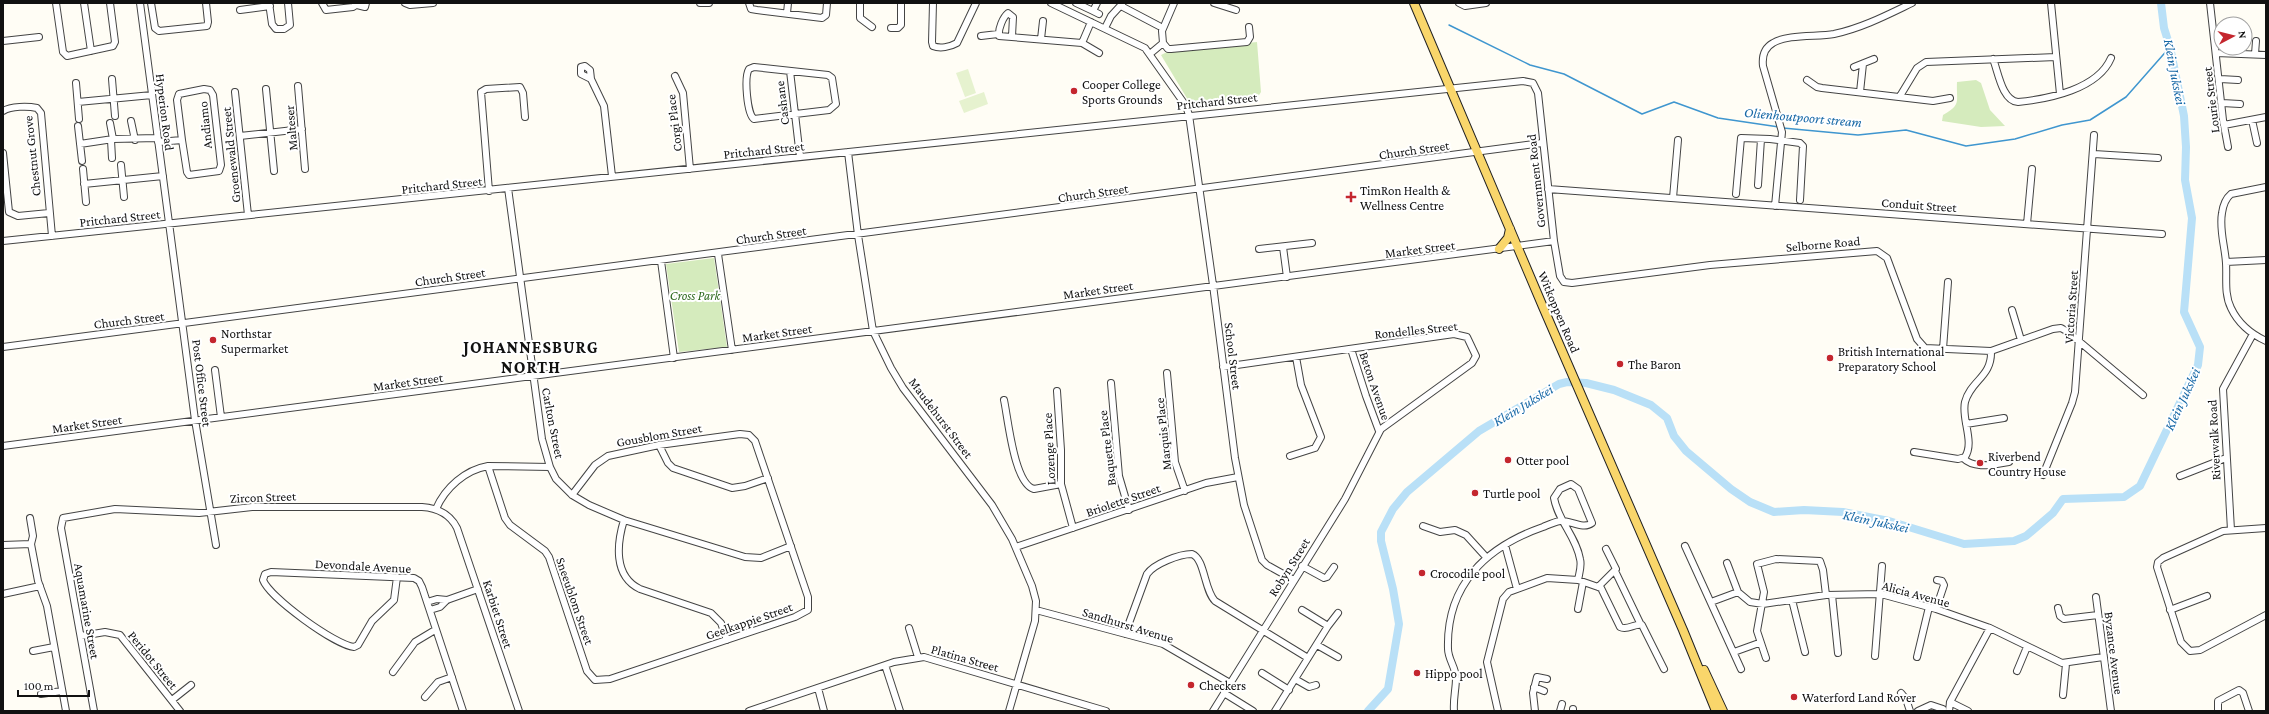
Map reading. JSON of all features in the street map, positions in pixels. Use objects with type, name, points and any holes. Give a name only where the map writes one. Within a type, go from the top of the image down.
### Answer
[{"type":"main road","name":"Witkoppen Road","points":[[1414,3],[1683,630],[1716,711]]},
{"type":"main road","points":[[1499,249],[1508,238],[1510,228]]},
{"type":"main road","name":"Witkoppen Road","points":[[1683,630],[1723,711]]},
{"type":"street","points":[[56,3],[62,52],[67,56],[113,46],[115,44],[110,3]]},
{"type":"street","points":[[84,3],[91,51]]},
{"type":"street","name":"Hyperion Road","points":[[140,3],[169,224]]},
{"type":"street","points":[[151,3],[154,28],[159,31],[207,26],[206,3]]},
{"type":"street","points":[[240,10],[270,4],[273,28],[284,29],[290,25],[288,3]]},
{"type":"street","points":[[322,3],[326,10],[358,4],[365,7],[366,3]]},
{"type":"street","points":[[405,3],[410,5],[433,3]]},
{"type":"street","points":[[700,3],[709,3]]},
{"type":"street","points":[[749,3],[753,10],[822,18],[826,15],[827,3]]},
{"type":"street","points":[[787,13],[788,3]]},
{"type":"street","points":[[860,3],[860,18],[872,28]]},
{"type":"street","points":[[891,28],[898,28],[901,25],[901,3]]},
{"type":"street","points":[[933,3],[932,42],[933,46],[937,47],[950,46],[956,43],[976,3]]},
{"type":"street","points":[[1051,3],[1145,48],[1151,54],[1163,43]]},
{"type":"street","points":[[1076,3],[1096,12],[1097,3]]},
{"type":"street","points":[[1174,3],[1162,31],[1163,43],[1168,49],[1247,42],[1250,38],[1249,27]]},
{"type":"street","points":[[1214,3],[1236,10]]},
{"type":"street","points":[[1459,3],[1466,6],[1486,3]]},
{"type":"street","points":[[1776,206],[1782,132],[1762,62],[1763,55],[1768,46],[1777,40],[1842,32],[1874,21],[1912,3]]},
{"type":"street","points":[[2051,3],[2060,94]]},
{"type":"street","name":"Lourie Street","points":[[2210,3],[2213,28]]},
{"type":"street","points":[[1105,28],[1111,16],[1122,4],[1159,26]]},
{"type":"street","points":[[998,34],[1005,16],[1010,14],[1013,17],[1012,36]]},
{"type":"street","points":[[1041,39],[1042,21]]},
{"type":"street","points":[[1082,43],[1091,22]]},
{"type":"street","points":[[981,36],[998,34],[1082,43],[1099,53]]},
{"type":"street","points":[[3,41],[39,37]]},
{"type":"street","points":[[2256,41],[2255,54],[2266,55]]},
{"type":"street","name":"School Street","points":[[1151,54],[1185,105],[1189,115],[1238,477],[1244,505],[1262,560],[1267,565],[1294,580]]},
{"type":"street","name":"Lourie Street","points":[[2216,56],[2228,147]]},
{"type":"street","points":[[1900,96],[1917,68],[1924,62],[2056,57]]},
{"type":"street","points":[[1993,59],[2007,95],[2012,100],[2022,102],[2077,90],[2104,71],[2111,58]]},
{"type":"street","points":[[1854,67],[1874,59]]},
{"type":"street","points":[[1860,92],[1863,64]]},
{"type":"street","points":[[754,67],[790,71],[831,77],[836,103],[830,110],[756,119],[750,114],[746,78],[749,69],[754,67]]},
{"type":"street","name":"Cashane","points":[[790,71],[800,157]]},
{"type":"street","name":"Corgi Place","points":[[675,76],[683,93],[690,169]]},
{"type":"street","points":[[112,79],[115,116]]},
{"type":"street","points":[[591,79],[604,106],[612,176]]},
{"type":"street","points":[[2220,79],[2238,80]]},
{"type":"street","points":[[1807,80],[1819,88],[1900,96],[1933,101],[1950,98]]},
{"type":"street","name":"Pritchard Street","points":[[3,241],[489,191],[612,176],[690,169],[1189,115],[1527,81]]},
{"type":"street","name":"Government Road","points":[[1527,81],[1534,85],[1538,91],[1542,143],[1554,241],[1560,276],[1564,282]]},
{"type":"street","points":[[76,83],[79,119]]},
{"type":"street","name":"Malteser","points":[[298,86],[305,169]]},
{"type":"street","points":[[489,191],[481,92],[486,89],[520,87],[523,93],[525,117]]},
{"type":"street","name":"Andiamo","points":[[204,89],[210,90],[213,95],[220,157],[221,167],[219,171],[193,175],[188,174],[182,140],[177,100],[179,94],[204,89]]},
{"type":"street","points":[[266,89],[274,171]]},
{"type":"street","name":"Groenewald Street","points":[[235,92],[248,215]]},
{"type":"street","points":[[78,102],[152,95]]},
{"type":"street","points":[[2222,103],[2240,104]]},
{"type":"street","name":"Chestnut Grove","points":[[3,111],[11,108],[31,107],[40,110],[52,236]]},
{"type":"street","points":[[2224,125],[2266,117]]},
{"type":"street","points":[[2252,120],[2257,143]]},
{"type":"street","points":[[131,121],[135,140]]},
{"type":"street","points":[[110,123],[112,158]]},
{"type":"street","points":[[78,126],[82,161]]},
{"type":"street","points":[[240,136],[302,129]]},
{"type":"street","name":"Victoria Street","points":[[2043,475],[2072,403],[2080,341],[2087,229],[2094,154],[2094,136]]},
{"type":"street","points":[[1736,194],[1741,138],[1761,138],[1800,143],[1803,148],[1800,200]]},
{"type":"street","points":[[1758,185],[1761,138]]},
{"type":"street","name":"Andiamo","points":[[80,144],[112,140],[182,140]]},
{"type":"street","points":[[1673,198],[1678,140]]},
{"type":"street","name":"Church Street","points":[[3,348],[1199,190],[1542,143]]},
{"type":"street","name":"Maudehurst Street","points":[[848,152],[858,235],[873,331],[891,368],[903,388],[992,505],[1016,547],[1032,586],[1036,610],[1034,628],[1009,711]]},
{"type":"street","name":"Chestnut Grove","points":[[3,153],[9,212],[18,216],[49,214]]},
{"type":"street","points":[[2094,154],[2158,158]]},
{"type":"street","points":[[121,165],[124,198]]},
{"type":"street","points":[[83,169],[86,202]]},
{"type":"street","points":[[2027,224],[2032,169]]},
{"type":"street","points":[[84,184],[163,176]]},
{"type":"street","points":[[2266,187],[2235,192],[2226,200],[2221,221],[2226,262],[2226,290],[2230,307],[2239,321],[2253,334],[2266,341]]},
{"type":"street","name":"Carlton Street","points":[[508,188],[532,376],[542,439],[550,466],[556,479],[572,495],[596,509],[624,520],[750,558],[762,558],[791,546]]},
{"type":"street","name":"Conduit Street","points":[[1548,189],[2162,234]]},
{"type":"street","name":"Post Office Street","points":[[169,224],[195,420],[216,545]]},
{"type":"street","name":"Market Street","points":[[3,446],[1554,241]]},
{"type":"street","points":[[1258,249],[1312,243]]},
{"type":"street","points":[[1282,247],[1287,277]]},
{"type":"street","name":"Selborne Road","points":[[1564,282],[1572,283],[1710,265],[1877,251],[1882,253],[1889,261],[1919,342],[1925,348],[1991,351],[2057,328],[2065,330],[2080,341],[2142,395]]},
{"type":"street","points":[[718,254],[732,350]]},
{"type":"street","points":[[2226,262],[2266,260]]},
{"type":"street","points":[[661,261],[674,358]]},
{"type":"street","points":[[1943,349],[1948,282]]},
{"type":"street","points":[[2012,310],[2021,340]]},
{"type":"street","name":"Rondelles Street","points":[[1223,367],[1458,334],[1467,337],[1476,354],[1476,358],[1472,363],[1379,431]]},
{"type":"street","name":"Riverwalk Road","points":[[2230,530],[2223,389],[2253,334]]},
{"type":"street","name":"Beton Avenue","points":[[1351,349],[1379,431]]},
{"type":"street","points":[[1963,458],[1968,450],[1964,408],[1966,398],[1988,370],[1991,351]]},
{"type":"street","points":[[1290,456],[1315,448],[1321,438],[1301,385],[1296,357]]},
{"type":"street","points":[[215,370],[221,417]]},
{"type":"street","name":"Marquis Place","points":[[1168,373],[1175,462],[1185,491]]},
{"type":"street","name":"Baquette Place","points":[[1111,383],[1119,476],[1129,510]]},
{"type":"street","name":"Lozenge Place","points":[[1057,391],[1061,450],[1060,484],[1073,528]]},
{"type":"street","points":[[1004,400],[1012,444],[1025,483],[1034,489],[1060,484]]},
{"type":"street","points":[[1966,424],[2004,418]]},
{"type":"street","name":"Robyn Street","points":[[1213,711],[1262,630],[1345,499],[1379,431]]},
{"type":"street","name":"Gousblom Street","points":[[572,495],[595,465],[603,458],[659,445],[743,433]]},
{"type":"street","name":"Geelkappie Street","points":[[604,681],[807,612],[809,601],[755,441],[751,436],[743,433]]},
{"type":"street","points":[[659,445],[668,463],[673,468],[729,487],[740,487],[768,478]]},
{"type":"street","points":[[1914,452],[1954,459],[1963,458]]},
{"type":"street","points":[[1963,458],[1968,463],[1976,466],[2009,462]]},
{"type":"street","points":[[2180,476],[2226,458]]},
{"type":"street","points":[[436,509],[442,496],[448,489],[473,470],[488,466],[550,466]]},
{"type":"street","name":"Sneeublom Street","points":[[488,466],[505,518],[510,525],[545,551],[549,557],[590,676],[595,680],[604,681]]},
{"type":"street","name":"Briolette Street","points":[[1016,547],[1210,482],[1238,477]]},
{"type":"street","points":[[1454,711],[1453,693],[1456,678],[1448,653],[1448,634],[1461,588],[1472,572],[1486,557],[1529,532],[1561,521],[1583,525],[1592,523],[1578,489],[1571,484],[1560,489],[1555,496],[1561,521],[1569,531],[1580,556],[1578,609]]},
{"type":"street","name":"Zircon Street","points":[[66,516],[115,509],[194,513],[252,507],[422,507],[436,509]]},
{"type":"street","name":"Karbiet Street","points":[[436,509],[446,514],[456,525],[519,711]]},
{"type":"street","name":"Aquamarine Street","points":[[66,516],[62,520],[61,528],[94,711]]},
{"type":"street","points":[[30,518],[33,536],[31,544],[39,583],[46,602],[66,711]]},
{"type":"street","points":[[624,520],[618,550],[622,568],[630,583],[640,589],[711,613],[719,620],[727,640]]},
{"type":"street","points":[[1423,526],[1440,532],[1455,530],[1469,538],[1486,557]]},
{"type":"street","points":[[2266,528],[2230,530],[2211,536],[2158,562],[2157,570],[2182,645],[2193,652],[2207,647],[2266,615]]},
{"type":"street","points":[[3,545],[31,544]]},
{"type":"street","points":[[1505,546],[1517,589]]},
{"type":"street","points":[[1685,546],[1741,669]]},
{"type":"street","points":[[1606,549],[1615,564],[1616,571],[1664,669]]},
{"type":"street","points":[[1125,634],[1147,574],[1151,568],[1160,563],[1190,554],[1198,558],[1213,599],[1308,658]]},
{"type":"street","points":[[1766,658],[1759,643],[1757,628],[1763,604],[1764,592],[1757,564],[1768,560],[1820,562],[1829,595],[1838,654]]},
{"type":"street","points":[[1727,563],[1738,592],[1750,602],[1763,604]]},
{"type":"street","points":[[1302,566],[1324,578],[1327,577],[1334,567]]},
{"type":"street","points":[[1875,656],[1882,566]]},
{"type":"street","points":[[1598,586],[1616,571]]},
{"type":"street","name":"Devondale Avenue","points":[[397,577],[394,600],[372,621],[358,645],[352,647],[291,610],[268,588],[263,580],[265,574],[276,572],[397,577],[414,578],[419,581],[463,711]]},
{"type":"street","points":[[1498,711],[1489,675],[1488,659],[1503,599],[1507,593],[1547,578],[1580,581],[1598,586],[1604,592],[1613,617],[1622,628],[1641,624]]},
{"type":"street","points":[[1917,657],[1933,608],[1944,585],[1943,582],[1937,580]]},
{"type":"street","points":[[3,594],[39,583]]},
{"type":"street","points":[[427,602],[437,599],[447,600],[478,590]]},
{"type":"street","points":[[1711,602],[1738,592]]},
{"type":"street","name":"Alicia Avenue","points":[[1763,604],[1829,595],[1880,594],[1933,608],[1990,628],[2027,647],[2066,664]]},
{"type":"street","points":[[2170,610],[2207,596]]},
{"type":"street","name":"Byzance Avenue","points":[[2096,597],[2111,711]]},
{"type":"street","points":[[430,610],[440,607],[447,600]]},
{"type":"street","points":[[1792,600],[1805,652]]},
{"type":"street","points":[[2058,608],[2060,616],[2064,619],[2098,615]]},
{"type":"street","name":"Sandhurst Avenue","points":[[1036,610],[1169,646],[1230,683]]},
{"type":"street","points":[[1302,610],[1328,626]]},
{"type":"street","points":[[1275,711],[1328,626],[1338,613]]},
{"type":"street","points":[[909,628],[918,657]]},
{"type":"street","points":[[1918,711],[1931,705],[1944,710],[1950,702],[1990,628]]},
{"type":"street","points":[[393,672],[415,642],[435,630]]},
{"type":"street","name":"Peridot Street","points":[[81,636],[109,632],[120,635],[180,711]]},
{"type":"street","points":[[1734,652],[1759,643]]},
{"type":"street","points":[[1317,645],[1338,657]]},
{"type":"street","points":[[33,651],[54,647]]},
{"type":"street","points":[[2016,671],[2027,647]]},
{"type":"street","name":"Platina Street","points":[[749,711],[885,665],[918,657],[947,663],[1106,711]]},
{"type":"street","points":[[2063,695],[2066,664],[2103,657]]},
{"type":"street","points":[[885,665],[900,711]]},
{"type":"street","points":[[1262,673],[1288,690]]},
{"type":"street","points":[[425,697],[438,682],[452,677]]},
{"type":"street","points":[[1535,711],[1534,687],[1537,677],[1547,679]]},
{"type":"street","points":[[1295,679],[1309,687],[1316,685]]},
{"type":"street","points":[[172,700],[191,685]]},
{"type":"street","points":[[1534,687],[1544,691]]},
{"type":"street","points":[[818,688],[824,711]]},
{"type":"street","points":[[2218,711],[2218,700],[2239,690],[2243,692],[2249,711]]},
{"type":"street","points":[[41,694],[62,691]]},
{"type":"street","points":[[1224,693],[1253,711]]},
{"type":"street","points":[[1901,693],[1906,699],[1910,711]]},
{"type":"street","points":[[1950,702],[1968,711]]},
{"type":"street","points":[[1560,711],[1562,704]]},
{"type":"green space","points":[[1257,42],[1261,92],[1256,100],[1197,108],[1191,105],[1161,55],[1167,52]]},
{"type":"green space","points":[[968,69],[976,93],[965,97],[956,73]]},
{"type":"green space","points":[[1976,80],[1981,83],[1990,110],[2005,126],[1981,127],[1942,121],[1943,115],[1956,105],[1957,82]]},
{"type":"green space","points":[[984,92],[988,104],[964,113],[959,101]]},
{"type":"green space","name":"Cross Park","points":[[714,258],[727,347],[679,352],[666,264]]},
{"type":"waterway","name":"Klein Jukskei","points":[[1368,711],[1388,689],[1399,624],[1393,589],[1381,541],[1381,532],[1393,509],[1407,492],[1479,431],[1559,384],[1567,382],[1586,383],[1614,390],[1651,405],[1667,418],[1674,436],[1686,451],[1731,489],[1750,502],[1774,512],[1804,510],[1843,512],[1889,521],[1964,544],[2014,541],[2026,536],[2053,513],[2063,499],[2124,497],[2140,486],[2198,365],[2200,347],[2184,312],[2192,218],[2185,180],[2186,147],[2184,116],[2170,47],[2164,28],[2161,3]]},
{"type":"waterway","name":"Olienhoutpoort stream","points":[[1449,25],[1530,65],[1564,74],[1642,114],[1674,102],[1718,118],[1779,127]]},
{"type":"waterway","name":"Olienhoutpoort stream","points":[[1783,128],[1858,135],[1906,130],[1966,146],[2015,139],[2062,125],[2090,120],[2126,97],[2170,47]]},
{"type":"place","name":"Cooper College Sports Grounds","points":[[1074,91]]},
{"type":"place","name":"TimRon Health & Wellness Centre","points":[[1351,197]]},
{"type":"place","name":"Northstar Supermarket","points":[[213,340]]},
{"type":"place","name":"British International Preparatory School","points":[[1830,358]]},
{"type":"place","name":"The Baron","points":[[1620,364]]},
{"type":"place","name":"Otter pool","points":[[1508,460]]},
{"type":"place","name":"Riverbend Country House","points":[[1980,463]]},
{"type":"place","name":"Turtle pool","points":[[1475,493]]},
{"type":"place","name":"Crocodile pool","points":[[1422,573]]},
{"type":"place","name":"Hippo pool","points":[[1417,673]]},
{"type":"place","name":"Checkers","points":[[1191,685]]},
{"type":"place","name":"Waterford Land Rover","points":[[1794,697]]},
{"type":"district","name":"JOHANNESBURG NORTH","points":[[531,357]]}]
